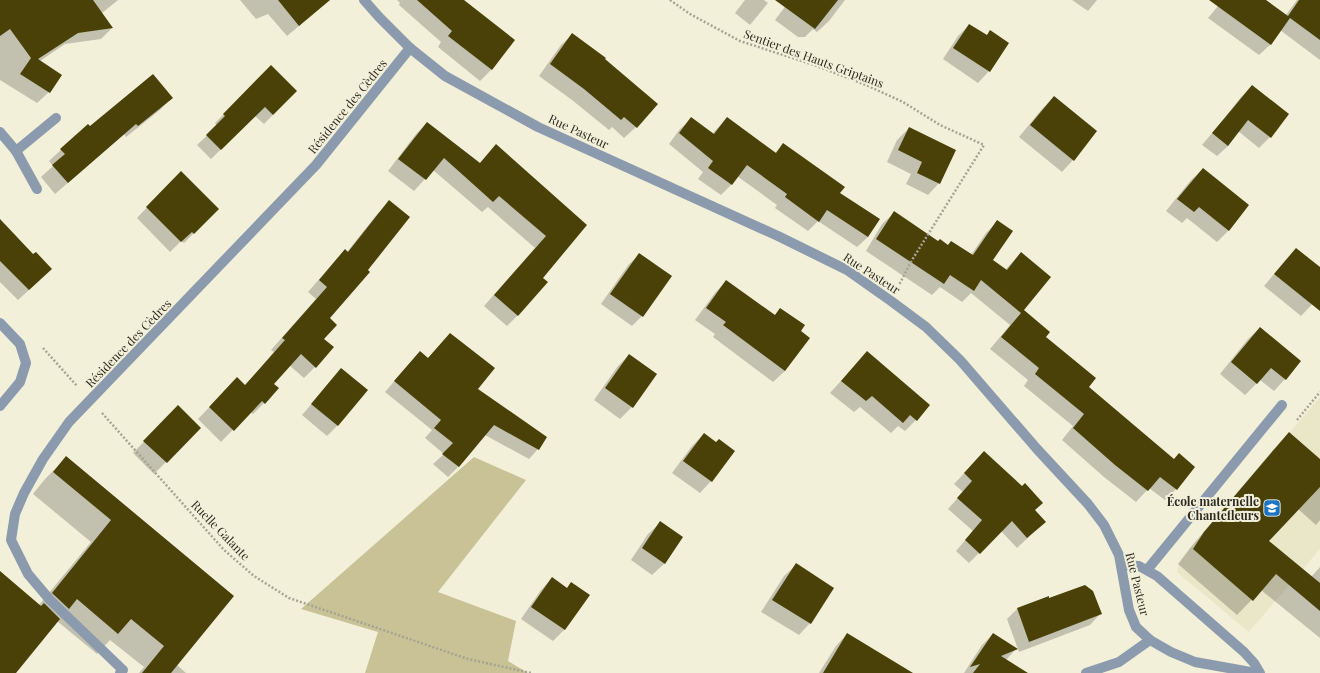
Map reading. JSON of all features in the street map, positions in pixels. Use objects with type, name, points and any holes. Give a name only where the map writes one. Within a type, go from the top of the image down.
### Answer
[{"type":"street","name":"Rue Pasteur","points":[[364,0],[379,18],[410,48],[445,76],[538,127],[778,236],[840,266],[926,327],[960,360],[1037,449],[1088,504],[1104,525],[1119,555],[1129,610],[1136,627],[1150,640],[1171,652],[1195,662],[1256,673]]},
{"type":"street","name":"Résidence des Cèdres","points":[[120,673],[123,670],[50,600],[28,574],[11,540],[15,514],[24,493],[43,459],[69,422],[316,164],[410,48]]},
{"type":"street","points":[[16,151],[56,118]]},
{"type":"street","points":[[0,132],[16,151],[37,189]]},
{"type":"street","points":[[0,323],[20,344],[26,363],[20,382],[0,406]]},
{"type":"street","points":[[1147,570],[1282,405]]},
{"type":"street","points":[[1121,565],[1139,566],[1157,576],[1244,652],[1254,663],[1260,673]]},
{"type":"street","points":[[1086,673],[1120,662],[1150,640]]},
{"type":"path","name":"Sentier des Hauts Griptains","points":[[670,0],[690,14],[740,41],[866,84],[903,102],[940,126],[984,145],[912,260],[891,301]]},
{"type":"path","name":"Ruelle Galante","points":[[20,344],[38,343],[224,550],[254,576],[289,598],[468,659],[530,673]]},
{"type":"shaded area","name":"École maternelle Chantefleurs","points":[[1320,397],[1320,549],[1249,632],[1177,572],[1179,564],[1203,533]]},
{"type":"shaded area","points":[[474,457],[526,480],[438,592],[516,621],[508,661],[528,673],[365,673],[378,632],[301,609]]},
{"type":"building","points":[[0,0],[93,0],[113,28],[78,33],[38,59],[62,75],[50,93],[20,74],[31,58],[10,29],[0,36]]},
{"type":"building","points":[[278,0],[330,0],[299,26]]},
{"type":"building","points":[[417,0],[464,0],[515,40],[492,70],[448,36],[452,31]]},
{"type":"building","points":[[775,0],[838,0],[815,29]]},
{"type":"building","points":[[1209,0],[1266,0],[1288,16],[1299,0],[1320,0],[1320,40],[1290,18],[1271,45]]},
{"type":"building","points":[[969,24],[987,35],[990,30],[1009,43],[990,72],[953,48]]},
{"type":"building","points":[[572,33],[606,58],[605,59],[658,104],[637,128],[624,117],[621,120],[584,89],[550,64]]},
{"type":"building","points":[[271,65],[297,91],[273,115],[265,107],[221,150],[206,135],[225,116],[223,114]]},
{"type":"building","points":[[153,74],[173,98],[138,126],[136,124],[68,183],[52,165],[65,154],[60,149],[88,124],[90,126]]},
{"type":"building","points":[[1252,85],[1289,114],[1271,138],[1248,120],[1228,146],[1212,133]]},
{"type":"building","points":[[1054,96],[1097,131],[1074,161],[1030,125]]},
{"type":"building","points":[[691,117],[714,134],[727,117],[776,153],[783,143],[845,187],[840,193],[880,219],[868,237],[827,210],[819,222],[785,197],[787,194],[747,165],[732,185],[708,168],[713,161],[679,133]]},
{"type":"building","points":[[427,122],[480,163],[496,144],[587,225],[543,278],[548,282],[518,316],[494,295],[546,236],[499,196],[493,202],[444,158],[426,180],[398,159]]},
{"type":"building","points":[[909,127],[956,150],[940,184],[917,173],[922,162],[898,150]]},
{"type":"building","points":[[1203,168],[1249,205],[1229,231],[1199,207],[1194,212],[1177,199]]},
{"type":"building","points":[[181,171],[219,209],[194,234],[192,232],[181,242],[146,207]]},
{"type":"building","points":[[389,200],[410,217],[368,270],[370,272],[330,318],[337,325],[324,339],[334,347],[316,368],[301,354],[274,384],[279,388],[265,404],[262,401],[234,431],[209,407],[237,377],[245,385],[285,340],[282,338],[327,287],[319,280],[345,249],[348,252]]},
{"type":"building","points":[[894,211],[938,241],[940,239],[948,245],[951,241],[973,255],[997,220],[1013,231],[993,260],[1007,270],[1021,252],[1051,277],[1024,310],[1050,332],[1046,337],[1096,378],[1089,387],[1174,459],[1179,453],[1195,467],[1177,490],[1160,477],[1148,491],[1115,465],[1073,428],[1084,414],[1035,374],[1039,368],[1001,337],[1021,313],[981,280],[974,291],[950,275],[944,284],[876,239]]},
{"type":"building","points":[[0,219],[33,254],[36,252],[52,269],[29,290],[0,261]]},
{"type":"building","points":[[1296,248],[1320,267],[1320,311],[1274,274]]},
{"type":"building","points":[[639,253],[672,276],[643,317],[610,294]]},
{"type":"building","points":[[726,280],[775,315],[780,308],[805,325],[801,331],[810,338],[785,371],[723,325],[726,322],[706,308]]},
{"type":"building","points":[[1260,327],[1301,361],[1286,380],[1271,368],[1257,384],[1231,362]]},
{"type":"building","points":[[450,333],[495,368],[478,389],[547,437],[539,450],[494,425],[459,467],[442,454],[453,443],[434,428],[441,420],[394,381],[420,351],[428,358]]},
{"type":"building","points":[[867,351],[930,405],[917,421],[910,415],[903,423],[872,396],[866,401],[841,381]]},
{"type":"building","points":[[629,354],[657,374],[633,408],[605,388]]},
{"type":"building","points":[[341,368],[368,390],[338,426],[311,404]]},
{"type":"building","points":[[178,405],[201,428],[167,463],[143,441]]},
{"type":"building","name":"École maternelle Chantefleurs","points":[[1289,432],[1320,459],[1320,487],[1269,541],[1320,583],[1320,611],[1276,574],[1253,601],[1193,549],[1204,532]]},
{"type":"building","points":[[704,433],[716,442],[719,439],[735,451],[712,482],[683,461]]},
{"type":"building","points":[[984,451],[1022,486],[1025,483],[1043,503],[1035,510],[1046,522],[1027,538],[1012,521],[980,554],[965,540],[982,520],[957,498],[972,481],[964,473]]},
{"type":"building","points":[[66,456],[234,596],[171,673],[142,673],[164,646],[131,619],[118,634],[77,599],[69,609],[52,593],[111,520],[53,472]]},
{"type":"building","points":[[660,521],[683,537],[665,564],[642,548]]},
{"type":"building","points":[[796,563],[834,588],[811,624],[772,600]]},
{"type":"building","points":[[0,571],[41,606],[44,603],[60,619],[16,673],[0,673]]},
{"type":"building","points":[[552,577],[567,588],[571,582],[590,595],[565,630],[531,607]]},
{"type":"building","points":[[1085,585],[1093,591],[1102,614],[1029,642],[1017,608]]},
{"type":"building","points":[[847,633],[913,673],[823,673]]},
{"type":"building","points":[[993,633],[1018,649],[1001,656],[1028,673],[973,673],[980,664],[970,667]]},
{"type":"place","name":"École maternelle Chantefleurs","points":[[1272,508]]}]
